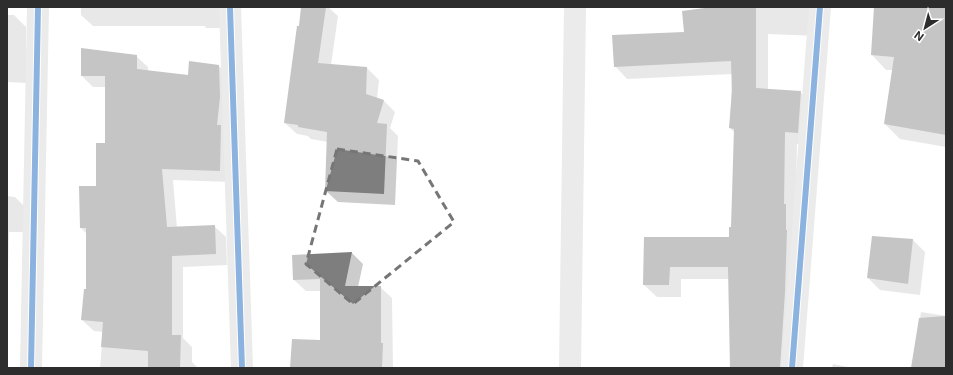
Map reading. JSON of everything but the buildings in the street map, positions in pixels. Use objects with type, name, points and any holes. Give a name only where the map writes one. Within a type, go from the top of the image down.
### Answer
[{"type":"street","points":[[31,368],[38,7]]},
{"type":"street","points":[[230,7],[242,368]]},
{"type":"street","points":[[570,368],[575,7]]},
{"type":"street","points":[[792,368],[820,7]]},
{"type":"highlighted area","points":[[337,149],[418,161],[454,222],[353,304],[306,264]]},
{"type":"cycle path","points":[[31,368],[38,7]]},
{"type":"cycle path","points":[[230,7],[242,368]]},
{"type":"cycle path","points":[[792,368],[820,7]]}]
